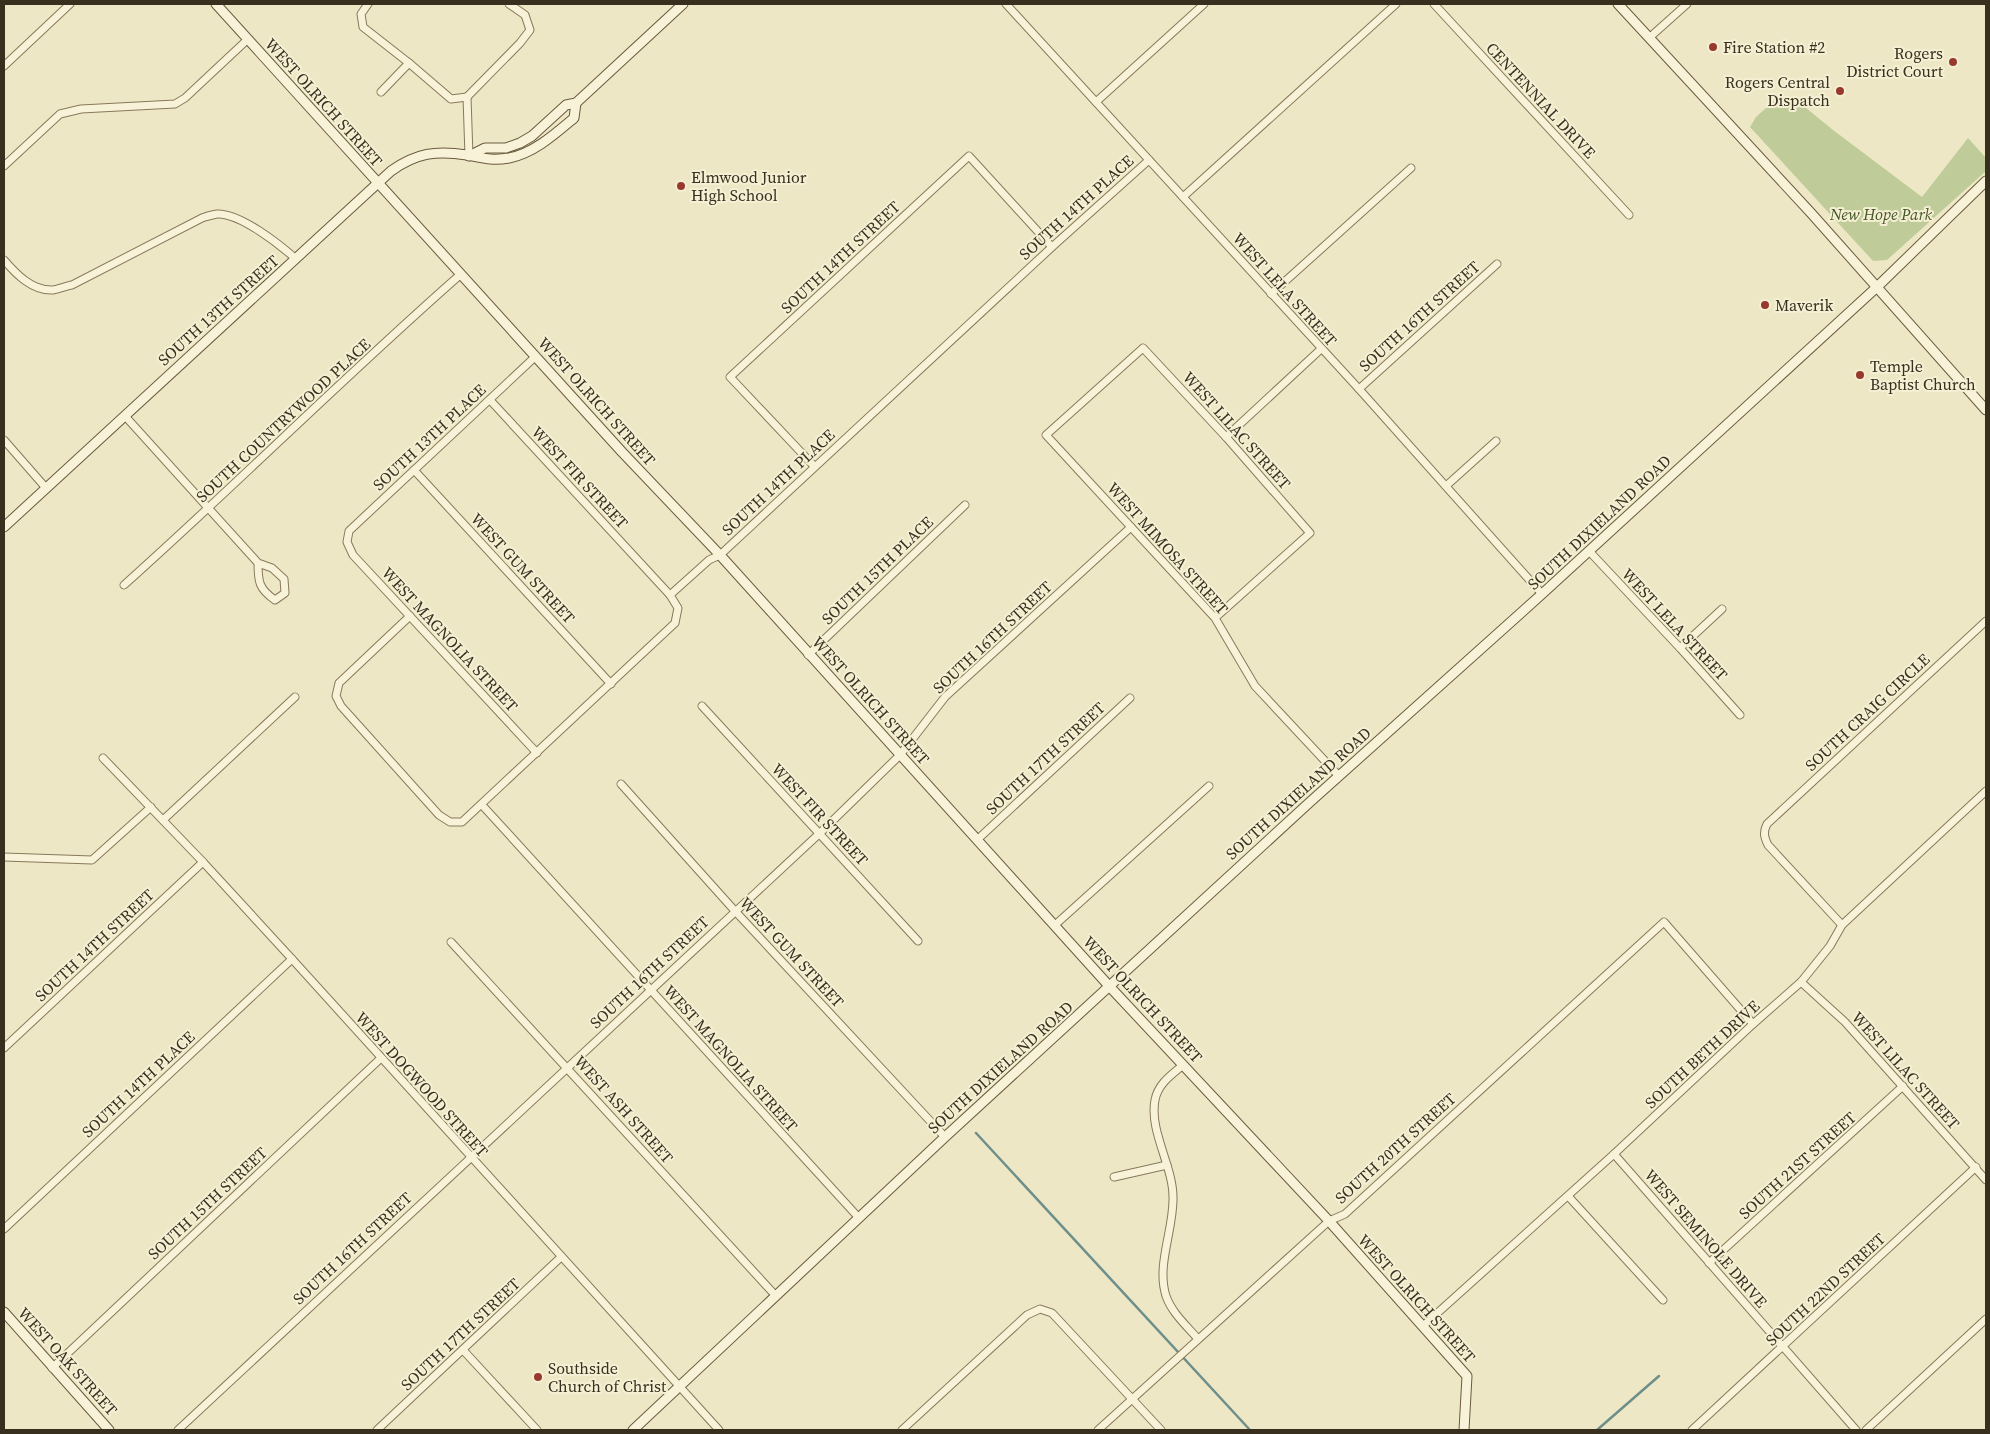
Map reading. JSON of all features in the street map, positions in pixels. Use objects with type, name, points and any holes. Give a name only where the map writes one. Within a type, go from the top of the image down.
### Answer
[{"type":"street","points":[[4,66],[70,4]]},
{"type":"street","name":"WEST OLRICH STREET","points":[[216,4],[622,452],[720,555],[808,655],[978,839],[1110,987],[1329,1221],[1467,1376],[1464,1430]]},
{"type":"street","points":[[368,4],[360,14],[363,28],[409,63],[451,99],[467,97],[520,43],[530,30],[525,15],[509,4]]},
{"type":"street","name":"SOUTH 13TH STREET","points":[[469,156],[485,148],[506,148],[532,136],[566,105],[576,103],[683,4]]},
{"type":"street","name":"WEST LELA STREET","points":[[1006,4],[1183,196],[1321,350],[1359,389],[1542,594]]},
{"type":"street","points":[[1096,102],[1204,4]]},
{"type":"street","points":[[1183,196],[1396,4]]},
{"type":"street","name":"CENTENNIAL DRIVE","points":[[1434,4],[1629,215]]},
{"type":"street","points":[[1618,4],[1877,286],[1986,410]]},
{"type":"street","points":[[1649,38],[1687,4]]},
{"type":"street","points":[[4,166],[60,114],[81,109],[175,104],[185,98],[247,40]]},
{"type":"street","points":[[381,92],[409,63]]},
{"type":"street","points":[[467,97],[469,156]]},
{"type":"street","name":"SOUTH 13TH STREET","points":[[4,527],[296,259],[377,182],[405,161],[424,154],[444,153],[483,160],[510,158],[543,144],[574,118],[576,103]]},
{"type":"street","name":"SOUTH 14TH STREET","points":[[814,466],[730,377],[969,156],[1052,247]]},
{"type":"street","name":"SOUTH 14TH PLACE","points":[[670,595],[709,560],[720,555],[814,466],[1149,160]]},
{"type":"street","points":[[1271,294],[1411,168]]},
{"type":"street","name":"SOUTH DIXIELAND ROAD","points":[[633,1430],[945,1137],[1339,776],[1589,551],[1877,286],[1986,181]]},
{"type":"street","points":[[4,260],[18,276],[34,286],[52,290],[72,285],[202,218],[218,214],[234,217],[265,235],[296,259]]},
{"type":"street","name":"SOUTH 16TH STREET","points":[[1359,389],[1497,264]]},
{"type":"street","name":"SOUTH COUNTRYWOOD PLACE","points":[[124,585],[209,509],[411,318],[461,274]]},
{"type":"street","name":"WEST MIMOSA STREET","points":[[1143,348],[1046,435],[1216,618],[1255,686],[1339,776]]},
{"type":"street","name":"WEST LILAC STREET","points":[[1143,348],[1226,436],[1310,533],[1216,618]]},
{"type":"street","points":[[1226,436],[1321,350]]},
{"type":"street","name":"SOUTH 13TH PLACE","points":[[347,542],[349,531],[536,356]]},
{"type":"street","name":"WEST FIR STREET","points":[[490,400],[670,595]]},
{"type":"street","points":[[125,416],[258,563],[272,568],[284,580],[285,593],[275,600],[263,592],[258,575],[258,563]]},
{"type":"street","points":[[4,440],[46,488]]},
{"type":"street","points":[[1446,486],[1496,441]]},
{"type":"street","name":"WEST GUM STREET","points":[[414,470],[612,684]]},
{"type":"street","name":"SOUTH 15TH PLACE","points":[[808,655],[965,505]]},
{"type":"street","name":"SOUTH 16TH STREET","points":[[178,1430],[820,833],[900,755],[945,697],[1131,527]]},
{"type":"street","name":"WEST MAGNOLIA STREET","points":[[347,542],[353,555],[537,753]]},
{"type":"street","name":"WEST LELA STREET","points":[[1589,551],[1740,715]]},
{"type":"street","points":[[410,616],[337,687],[336,696],[341,706],[439,815],[450,822],[462,822],[612,684],[675,623],[678,608],[670,595]]},
{"type":"street","points":[[1680,648],[1722,609]]},
{"type":"street","name":"SOUTH CRAIG CIRCLE","points":[[1842,925],[1768,845],[1764,838],[1764,830],[1767,824],[1986,620]]},
{"type":"street","points":[[163,820],[295,697]]},
{"type":"street","name":"SOUTH 17TH STREET","points":[[978,839],[1130,698]]},
{"type":"street","name":"WEST FIR STREET","points":[[702,706],[918,941]]},
{"type":"street","name":"WEST DOGWOOD STREET","points":[[103,758],[203,862],[292,959],[719,1430]]},
{"type":"street","name":"WEST GUM STREET","points":[[621,784],[735,911],[945,1137]]},
{"type":"street","points":[[1055,925],[1209,786]]},
{"type":"street","name":"SOUTH BETH DRIVE","points":[[1423,1326],[1801,982],[1830,946],[1842,925],[1986,791]]},
{"type":"street","name":"WEST MAGNOLIA STREET","points":[[482,805],[859,1218]]},
{"type":"street","points":[[4,857],[92,860],[151,807]]},
{"type":"street","name":"SOUTH 14TH STREET","points":[[4,1048],[203,862]]},
{"type":"street","name":"SOUTH 20TH STREET","points":[[1098,1430],[1329,1221],[1345,1214],[1664,922],[1753,1024]]},
{"type":"street","name":"WEST ASH STREET","points":[[451,942],[775,1295]]},
{"type":"street","name":"SOUTH 14TH PLACE","points":[[4,1230],[292,959]]},
{"type":"street","name":"WEST LILAC STREET","points":[[1801,982],[1845,1022],[1986,1180]]},
{"type":"street","name":"SOUTH 15TH STREET","points":[[52,1368],[381,1058]]},
{"type":"street","points":[[1183,1064],[1162,1083],[1155,1099],[1154,1117],[1174,1196],[1165,1263],[1164,1284],[1166,1296],[1173,1311],[1198,1338]]},
{"type":"street","name":"SOUTH 21ST STREET","points":[[1709,1263],[1903,1086]]},
{"type":"street","name":"WEST SEMINOLE DRIVE","points":[[1614,1154],[1856,1430]]},
{"type":"street","points":[[1114,1177],[1167,1165]]},
{"type":"street","name":"SOUTH 22ND STREET","points":[[1692,1430],[1783,1348],[1976,1167]]},
{"type":"street","points":[[1568,1196],[1663,1300]]},
{"type":"street","name":"SOUTH 17TH STREET","points":[[377,1430],[561,1257]]},
{"type":"street","points":[[902,1430],[1026,1315],[1040,1309],[1052,1313],[1161,1430]]},
{"type":"street","name":"WEST OAK STREET","points":[[4,1312],[109,1430]]},
{"type":"street","points":[[1866,1430],[1986,1319]]},
{"type":"street","points":[[463,1350],[537,1430]]},
{"type":"green space","name":"New Hope Park","points":[[1776,99],[1800,103],[1922,197],[1968,138],[1986,158],[1986,171],[1887,260],[1873,261],[1750,127],[1756,117]]},
{"type":"waterway","points":[[976,1133],[1250,1430]]},
{"type":"waterway","points":[[1597,1430],[1659,1376]]},
{"type":"place","name":"Fire Station #2","points":[[1713,47]]},
{"type":"place","name":"Rogers District Court","points":[[1953,62]]},
{"type":"place","name":"Rogers Central Dispatch","points":[[1840,91]]},
{"type":"place","name":"Elmwood Junior High School","points":[[681,186]]},
{"type":"place","name":"Maverik","points":[[1765,305]]},
{"type":"place","name":"Temple Baptist Church","points":[[1860,375]]},
{"type":"place","name":"Southside Church of Christ","points":[[538,1377]]}]
